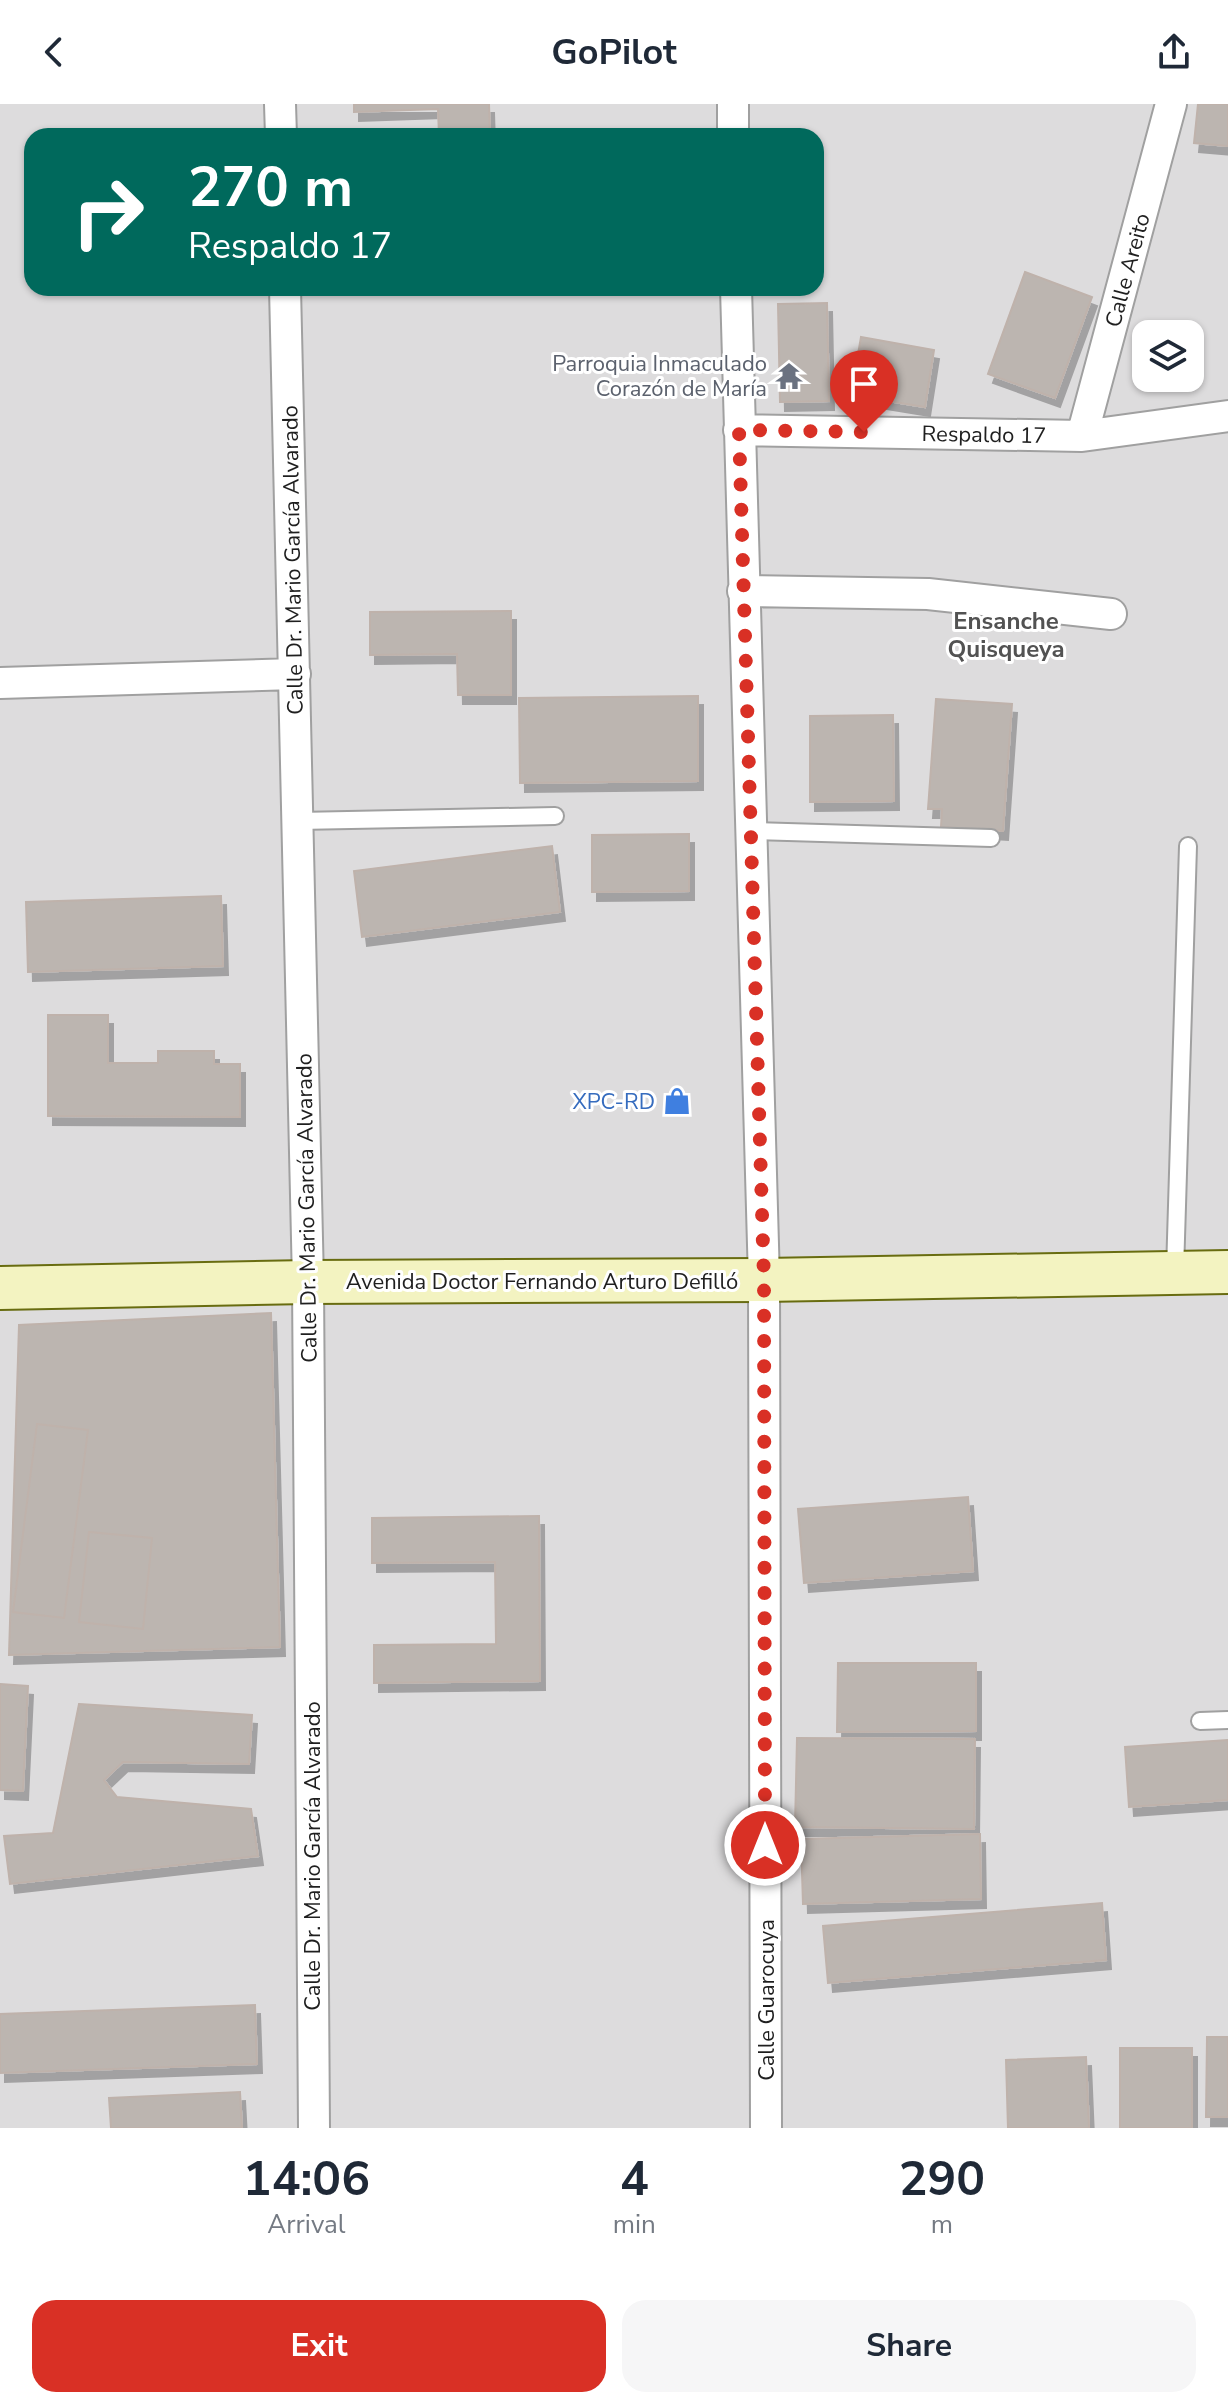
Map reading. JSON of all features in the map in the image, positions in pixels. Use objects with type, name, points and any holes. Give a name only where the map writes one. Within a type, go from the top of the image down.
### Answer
[{"type":"street","points":[[280,104],[281,128]]},
{"type":"street","points":[[733,104],[733,128]]},
{"type":"street","name":"Calle Areito","points":[[1082,436],[1171,104]]},
{"type":"street","name":"Calle Dr. Mario García Alvarado","points":[[285,296],[308,1282],[314,2128]]},
{"type":"street","name":"Calle Guarocuya","points":[[736,296],[764,1280],[766,2128]]},
{"type":"street","name":"Respaldo 17","points":[[739,430],[1082,436],[1228,416]]},
{"type":"street","points":[[743,591],[928,594],[1111,614]]},
{"type":"street","points":[[0,683],[295,674]]},
{"type":"street","name":"Avenida Doctor Fernando Arturo Defilló","points":[[0,1288],[1228,1272]]},
{"type":"lane","points":[[298,821],[555,816]]},
{"type":"lane","points":[[750,831],[991,838]]},
{"type":"lane","points":[[1175,1273],[1188,846]]},
{"type":"lane","points":[[1200,1721],[1228,1720]]},
{"type":"shaded area","points":[[0,104],[1228,104],[1228,2128],[0,2128]]},
{"type":"building","points":[[354,104],[489,104],[490,128],[439,128],[438,109],[354,112]]},
{"type":"building","points":[[1198,104],[1228,104],[1228,146],[1194,143]]},
{"type":"building","points":[[1025,272],[1092,297],[1055,398],[988,374]]},
{"type":"building","points":[[827,303],[829,401],[780,402],[778,304]]},
{"type":"building","points":[[861,337],[934,350],[925,407],[851,395]]},
{"type":"building","points":[[511,611],[511,695],[458,695],[457,654],[370,655],[370,612]]},
{"type":"building","points":[[698,696],[698,781],[520,783],[519,698]]},
{"type":"building","points":[[936,699],[1012,704],[1003,831],[941,827],[942,809],[928,809]]},
{"type":"building","points":[[893,715],[894,801],[810,802],[810,716]]},
{"type":"building","points":[[689,834],[689,891],[592,892],[592,835]]},
{"type":"building","points":[[552,846],[560,912],[362,937],[354,871]]},
{"type":"building","points":[[221,896],[223,966],[28,972],[26,902]]},
{"type":"building","points":[[48,1015],[108,1015],[108,1063],[158,1063],[158,1051],[214,1051],[214,1064],[240,1064],[240,1117],[48,1116]]},
{"type":"building","points":[[271,1313],[280,1647],[9,1655],[19,1325]]},
{"type":"building","points":[[37,1424],[88,1430],[64,1618],[13,1612]]},
{"type":"building","points":[[968,1497],[973,1571],[804,1583],[798,1509]]},
{"type":"building","points":[[539,1516],[540,1681],[374,1683],[374,1645],[496,1644],[495,1562],[372,1563],[372,1518]]},
{"type":"building","points":[[89,1532],[152,1538],[143,1629],[79,1622]]},
{"type":"building","points":[[838,1663],[976,1663],[976,1731],[837,1732]]},
{"type":"building","points":[[0,1684],[28,1686],[23,1791],[0,1790]]},
{"type":"building","points":[[79,1704],[252,1715],[249,1764],[123,1762],[104,1780],[117,1797],[251,1809],[258,1856],[10,1884],[4,1836],[53,1833]]},
{"type":"building","points":[[797,1738],[975,1739],[974,1829],[795,1827]]},
{"type":"building","points":[[1228,1740],[1228,1800],[1129,1807],[1125,1747]]},
{"type":"building","points":[[980,1834],[981,1899],[803,1904],[801,1839]]},
{"type":"building","points":[[1102,1903],[1106,1960],[828,1983],[823,1926]]},
{"type":"building","points":[[255,2005],[257,2064],[0,2073],[0,2014]]},
{"type":"building","points":[[1207,2037],[1228,2037],[1228,2117],[1206,2117]]},
{"type":"building","points":[[1120,2048],[1192,2048],[1192,2128],[1120,2128]]},
{"type":"building","points":[[1086,2057],[1089,2128],[1008,2128],[1006,2060]]},
{"type":"building","points":[[240,2092],[242,2128],[111,2128],[109,2098]]},
{"type":"place","name":"Parroquia Inmaculado Corazón de María","points":[[789,376]]},
{"type":"place","name":"XPC-RD","points":[[677,1101]]},
{"type":"district","name":"Ensanche Quisqueya","points":[[1006,635]]},
{"type":"route","points":[[765,1845],[764,1280],[739,430],[864,432]]}]
